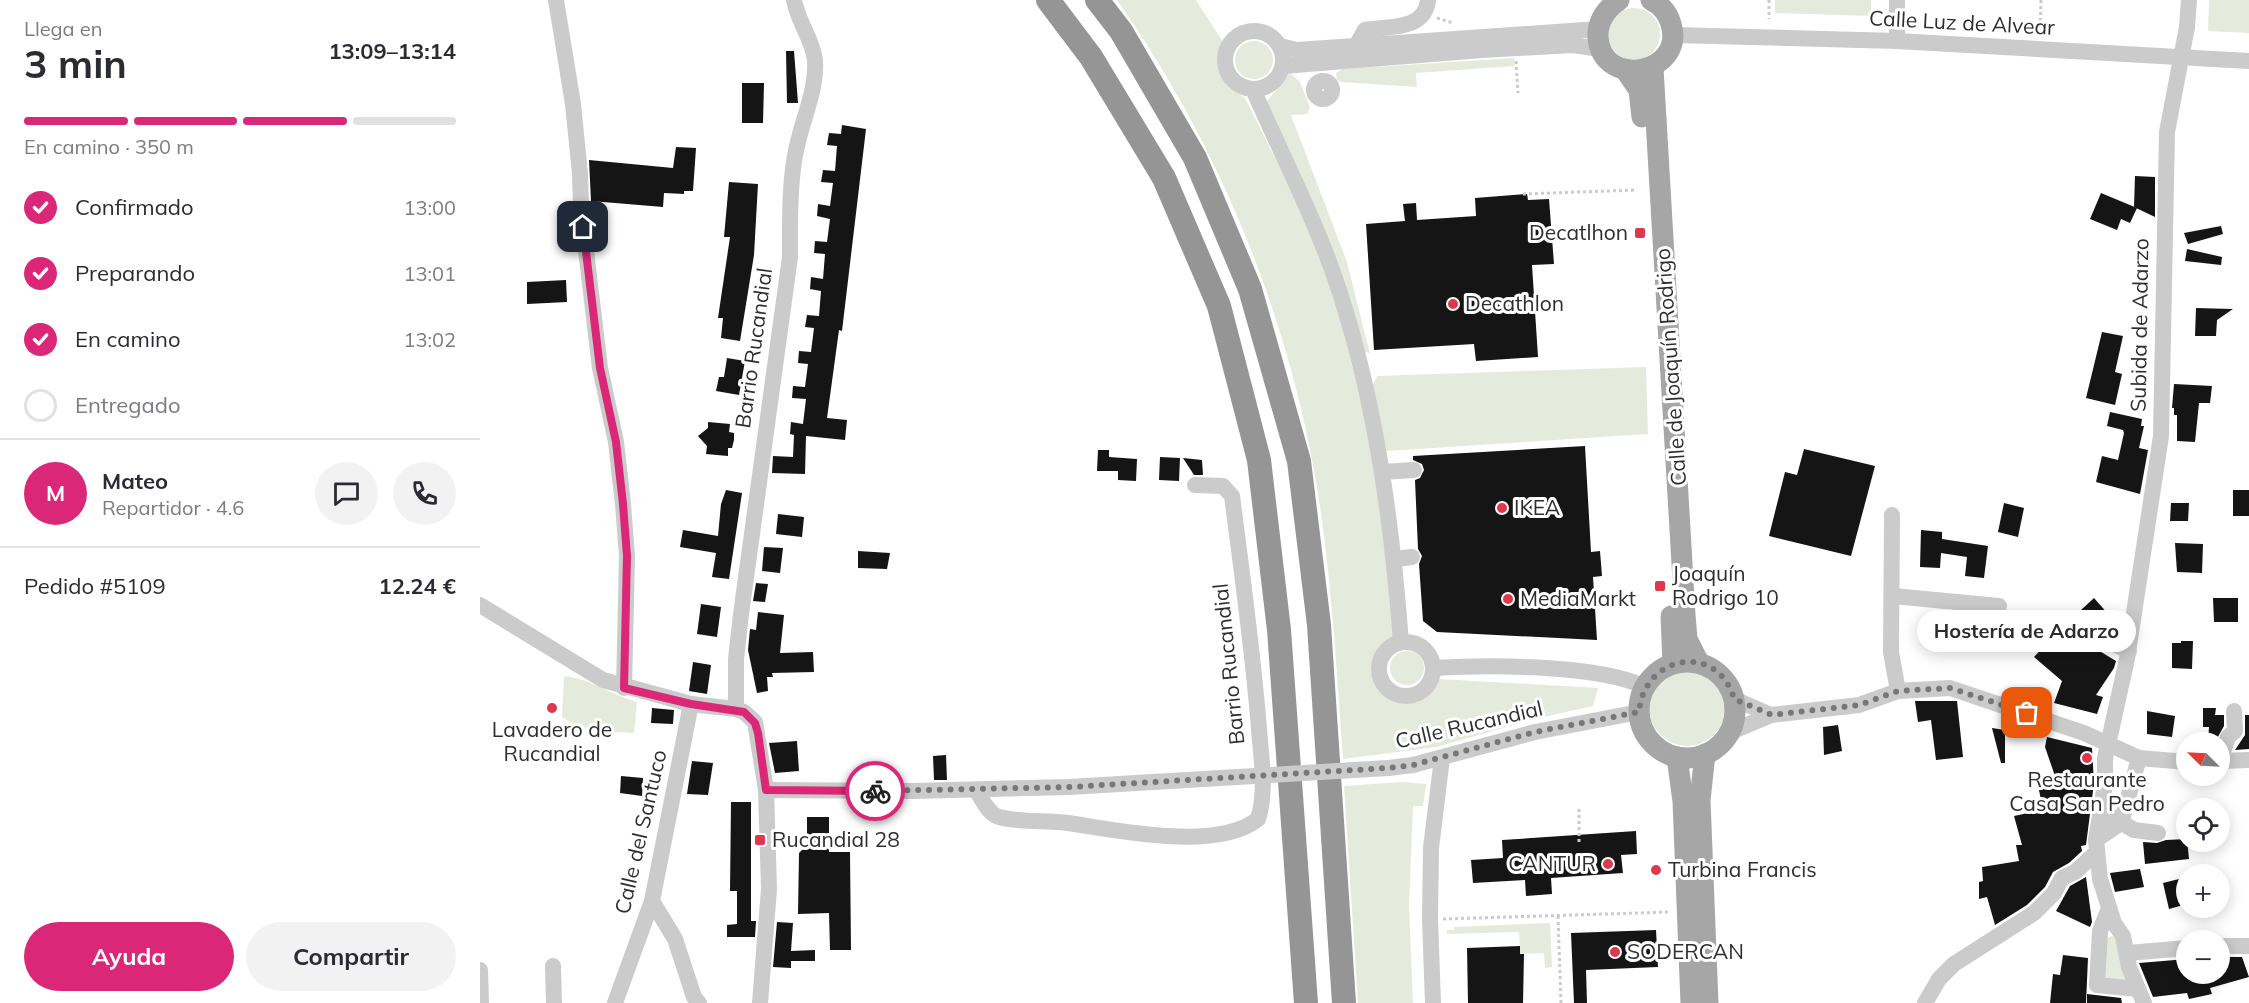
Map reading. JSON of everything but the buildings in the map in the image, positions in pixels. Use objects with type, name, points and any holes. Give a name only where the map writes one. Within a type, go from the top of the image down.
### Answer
[{"type":"highway","points":[[1048,0],[1091,57],[1164,178],[1222,317],[1259,460],[1279,630],[1306,1003]]},
{"type":"highway","points":[[1097,0],[1121,31],[1195,158],[1250,289],[1299,461],[1319,625],[1344,1003]]},
{"type":"main road","points":[[1615,2],[1602,16],[1599,39],[1614,65],[1626,71],[1643,71],[1653,68],[1667,54],[1673,35],[1669,18],[1653,1]]},
{"type":"main road","name":"Calle de Joaquín Rodrigo","points":[[1653,68],[1685,615],[1687,639],[1699,663]]},
{"type":"main road","name":"Calle de Joaquín Rodrigo","points":[[1626,71],[1641,98],[1667,503],[1673,663]]},
{"type":"main road","points":[[1673,663],[1699,663],[1723,678],[1734,699],[1734,714],[1728,733],[1718,746],[1705,754],[1677,757],[1651,740],[1642,725],[1639,712],[1645,687],[1656,674],[1673,663]]},
{"type":"main road","points":[[1705,754],[1700,793],[1708,1003]]},
{"type":"main road","points":[[1677,757],[1683,801],[1691,1003]]},
{"type":"street","points":[[556,0],[573,104],[581,209],[600,368],[616,442],[623,504],[627,556],[624,688]]},
{"type":"street","name":"Barrio Rucandial","points":[[736,709],[736,659],[741,614],[790,256],[790,217],[796,147],[811,97],[815,62],[810,37],[800,25],[794,0]]},
{"type":"street","points":[[1356,46],[1365,30],[1412,23],[1424,12],[1428,0]]},
{"type":"street","points":[[1897,0],[1897,41]]},
{"type":"street","name":"Subida de Adarzo","points":[[2141,996],[2129,967],[2128,953],[2109,908],[2100,879],[2097,846],[2109,743],[2129,651],[2160,436],[2167,132],[2187,27],[2188,0]]},
{"type":"street","points":[[1334,61],[1322,95],[1290,64],[1280,46],[1270,35],[1256,30],[1241,33],[1229,43],[1224,58],[1228,74],[1238,85],[1253,89],[1270,84],[1290,64],[1334,61],[1573,45],[1599,39]]},
{"type":"street","name":"Calle Luz de Alvear","points":[[1673,35],[1897,41],[2249,61]]},
{"type":"street","points":[[1280,46],[1297,50],[1356,46],[1599,39]]},
{"type":"street","points":[[1253,89],[1311,215],[1339,290],[1360,366],[1383,472],[1395,559],[1401,642]]},
{"type":"street","points":[[1383,472],[1414,470]]},
{"type":"street","name":"Barrio Rucandial","points":[[976,790],[987,808],[997,817],[1068,823],[1114,832],[1191,836],[1239,831],[1258,819],[1263,805],[1258,715],[1232,496],[1223,486],[1195,485]]},
{"type":"street","points":[[1892,515],[1891,652],[1898,691]]},
{"type":"street","points":[[1395,559],[1412,557]]},
{"type":"street","points":[[1893,596],[1999,606]]},
{"type":"street","points":[[480,605],[603,680],[624,688],[691,704],[736,709],[744,712],[755,723],[766,790],[769,888],[760,1003]]},
{"type":"street","points":[[2077,619],[2097,638],[2129,651]]},
{"type":"street","points":[[1401,642],[1419,645],[1432,658],[1433,668],[1430,682],[1420,692],[1407,696],[1387,688],[1380,675],[1381,661],[1388,649],[1401,642]]},
{"type":"street","points":[[1433,668],[1484,666],[1617,675],[1645,687]]},
{"type":"street","points":[[1728,733],[1772,715],[1859,705],[1898,691],[1950,688],[2109,743],[2139,758],[2176,761]]},
{"type":"street","points":[[1734,699],[1772,715]]},
{"type":"street","name":"Calle del Santuco","points":[[615,1003],[652,901],[691,704]]},
{"type":"street","points":[[2230,735],[2235,731],[2234,711]]},
{"type":"street","name":"Calle Rucandial","points":[[976,790],[1388,768],[1442,758],[1535,732],[1639,712]]},
{"type":"street","points":[[1432,1003],[1431,848],[1442,758]]},
{"type":"street","points":[[1925,1003],[1939,979],[1954,964],[2034,913],[2054,893],[2062,878],[2075,872],[2121,823],[2139,758]]},
{"type":"street","points":[[2230,761],[2249,760]]},
{"type":"street","points":[[766,790],[976,790]]},
{"type":"street","points":[[2101,811],[2134,830],[2158,833]]},
{"type":"street","points":[[652,901],[675,939],[694,996],[699,1003]]},
{"type":"street","points":[[2109,908],[2100,931],[2097,985],[2141,996]]},
{"type":"street","points":[[2230,946],[2249,946]]},
{"type":"street","points":[[2128,953],[2176,949]]},
{"type":"street","points":[[553,966],[554,1003]]},
{"type":"street","points":[[480,970],[481,1003]]},
{"type":"path","points":[[1769,0],[1769,19]]},
{"type":"path","points":[[2040,33],[2041,0]]},
{"type":"path","points":[[1516,56],[1518,93]]},
{"type":"path","points":[[1523,194],[1637,190]]},
{"type":"path","points":[[1579,809],[1579,842]]},
{"type":"path","points":[[1442,919],[1687,912]]},
{"type":"path","points":[[1558,916],[1561,1003]]},
{"type":"green space","points":[[1117,0],[1196,0],[1223,42],[1219,70],[1228,87],[1245,98],[1299,206],[1321,258],[1340,316],[1372,448],[1396,638],[1383,649],[1378,658],[1377,678],[1381,687],[1387,694],[1404,702],[1423,697],[1438,679],[1598,688],[1593,706],[1530,720],[1437,747],[1343,759],[1332,614],[1320,506],[1301,407],[1284,345],[1241,224],[1214,166],[1185,109]]},
{"type":"green space","points":[[1775,0],[1871,0],[1871,16],[1775,13]]},
{"type":"green space","points":[[2209,0],[2249,0],[2249,33],[2208,31]]},
{"type":"green space","points":[[1629,8],[1639,8],[1649,12],[1656,19],[1660,34],[1656,49],[1649,56],[1639,60],[1629,60],[1619,56],[1612,49],[1608,39],[1608,29],[1612,19],[1619,12]]},
{"type":"green space","points":[[1254,41],[1267,47],[1273,60],[1267,73],[1254,79],[1241,73],[1235,60],[1241,47]]},
{"type":"green space","points":[[1514,58],[1515,66],[1416,73],[1417,87],[1341,82],[1337,80],[1336,73],[1343,69]]},
{"type":"green space","points":[[1290,73],[1300,82],[1310,107],[1307,114],[1291,115],[1347,262],[1370,354],[1363,350],[1265,104]]},
{"type":"green space","points":[[1646,367],[1648,434],[1386,451],[1372,386],[1377,376]]},
{"type":"green space","points":[[1407,651],[1419,656],[1424,668],[1419,680],[1407,685],[1395,680],[1390,668],[1395,656]]},
{"type":"green space","points":[[1680,670],[1694,670],[1708,676],[1719,687],[1725,701],[1722,723],[1714,735],[1694,746],[1680,746],[1666,740],[1655,729],[1649,715],[1649,701],[1655,687],[1666,676]]},
{"type":"green space","points":[[564,676],[591,683],[637,702],[634,733],[587,728],[562,717]]},
{"type":"green space","points":[[1402,782],[1426,784],[1423,806],[1413,806],[1409,905],[1413,1003],[1358,1003],[1344,786]]},
{"type":"green space","points":[[1550,923],[1552,967],[1545,968],[1544,953],[1520,954],[1519,932],[1447,934],[1447,930],[1454,930],[1454,927]]},
{"type":"green space","points":[[2112,936],[2116,938],[2128,985],[2103,982],[2105,939]]},
{"type":"way so far","points":[[875,791],[1070,787],[1413,765],[1535,732],[1639,712],[1645,687],[1652,678],[1673,663],[1687,662],[1699,663],[1714,670],[1723,678],[1734,699],[1772,715],[1859,705],[1898,691],[1934,687],[1968,693],[2027,713]]},
{"type":"place","name":"Decatlhon","points":[[1640,233]]},
{"type":"place","name":"Decathlon","points":[[1453,304]]},
{"type":"place","name":"IKEA","points":[[1502,508]]},
{"type":"place","name":"Joaquín Rodrigo 10","points":[[1660,586]]},
{"type":"place","name":"MediaMarkt","points":[[1508,599]]},
{"type":"place","name":"Lavadero de Rucandial","points":[[552,708]]},
{"type":"place","name":"Hostería de Adarzo","points":[[2027,713]]},
{"type":"place","name":"Restaurante Casa San Pedro","points":[[2087,758]]},
{"type":"place","name":"Rucandial 28","points":[[760,840]]},
{"type":"place","name":"CANTUR","points":[[1608,864]]},
{"type":"place","name":"Turbina Francis","points":[[1656,870]]},
{"type":"place","name":"SODERCAN","points":[[1615,952]]},
{"type":"route","points":[[583,227],[600,368],[616,442],[623,504],[627,556],[624,688],[691,704],[736,709],[750,716],[758,733],[766,790],[875,791]]}]
